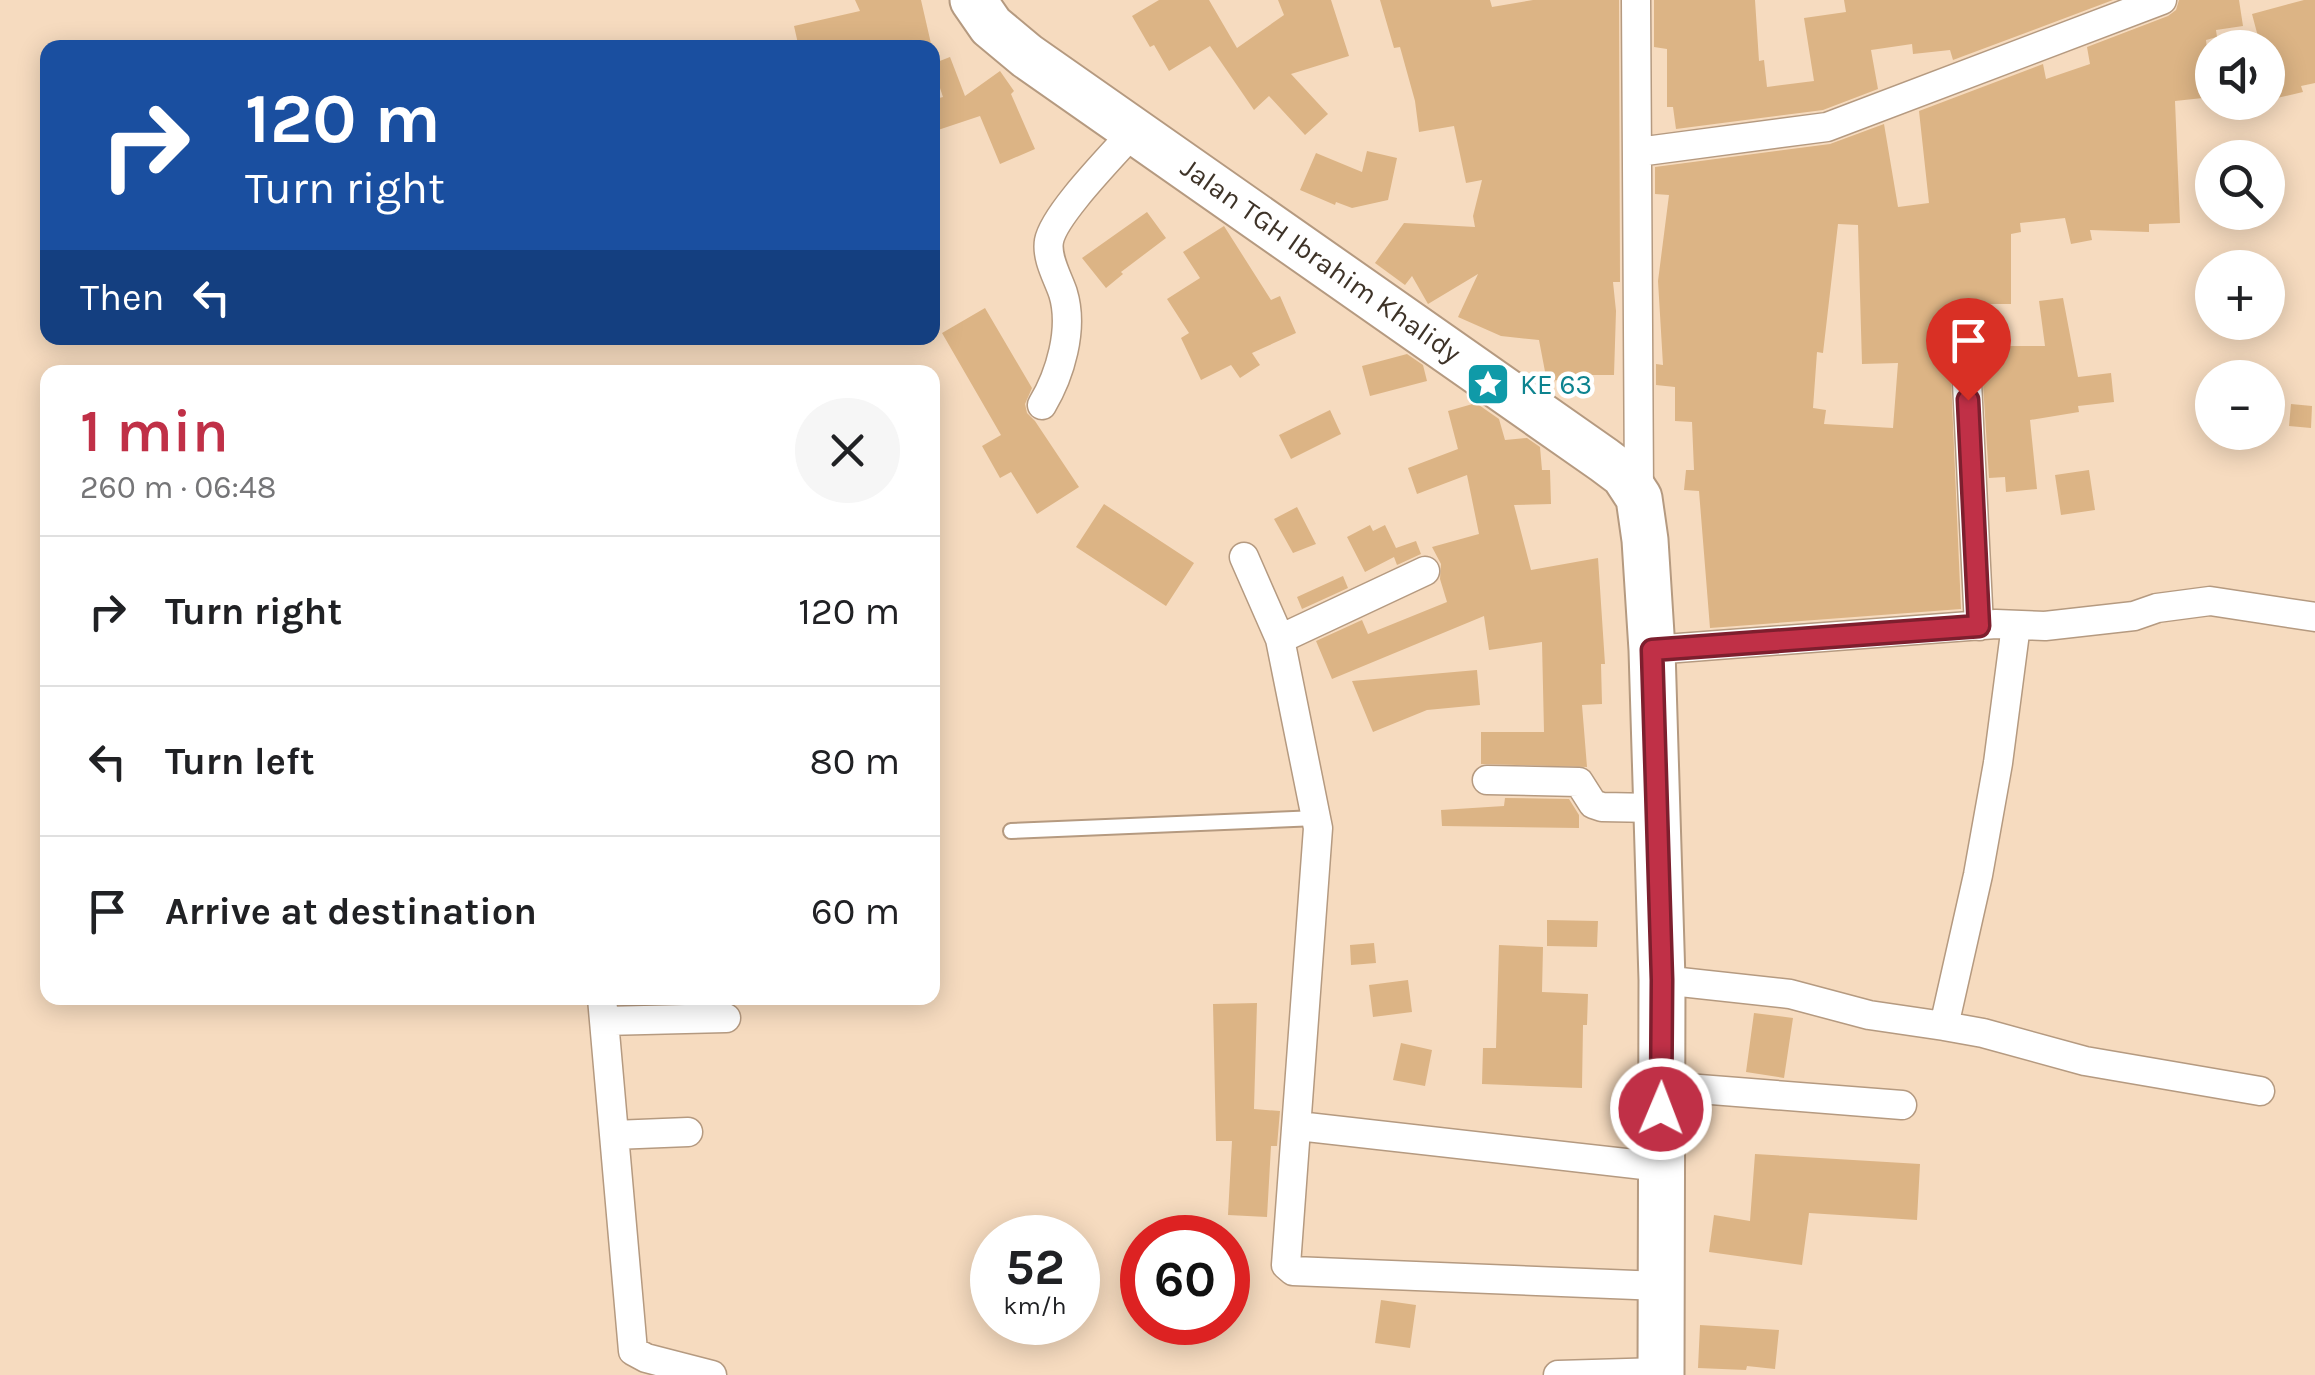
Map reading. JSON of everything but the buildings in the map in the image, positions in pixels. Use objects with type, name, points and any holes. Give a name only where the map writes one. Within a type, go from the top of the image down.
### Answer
[{"type":"main road","name":"Jalan TGH Ibrahim Khalidy","points":[[973,0],[991,26],[1027,56],[1604,460],[1624,475],[1638,498]]},
{"type":"main road","points":[[1638,498],[1646,540],[1652,650],[1662,980],[1661,1374]]},
{"type":"street","points":[[1636,0],[1638,498]]},
{"type":"street","points":[[1638,152],[1827,127],[2162,0]]},
{"type":"street","points":[[1042,406],[1063,354],[1067,313],[1048,242],[1055,226],[1088,183],[1135,130]]},
{"type":"street","points":[[1966,362],[1979,626]]},
{"type":"street","points":[[1244,557],[1280,639],[1318,818],[1286,1264],[1293,1271],[1660,1286]]},
{"type":"street","points":[[1280,639],[1425,571]]},
{"type":"street","points":[[1652,650],[2090,621],[2210,601],[2315,618],[2315,628]]},
{"type":"street","points":[[1944,1026],[1998,764],[2016,625]]},
{"type":"street","points":[[1488,780],[1579,782],[1593,804],[1655,808]]},
{"type":"street","points":[[1662,980],[1790,994],[1869,1015],[1983,1033],[2086,1061],[2260,1091]]},
{"type":"street","points":[[712,1375],[632,1351],[603,1009],[726,1018]]},
{"type":"street","points":[[1661,1086],[1902,1106]]},
{"type":"street","points":[[1298,1126],[1660,1167]]},
{"type":"street","points":[[614,1135],[688,1132]]},
{"type":"street","points":[[1558,1375],[1661,1374]]},
{"type":"lane","points":[[1011,831],[1318,818]]},
{"type":"place","name":"KE 63","points":[[1488,384]]},
{"type":"route","points":[[1661,1109],[1662,980],[1652,650],[1979,626],[1968,400]]}]
